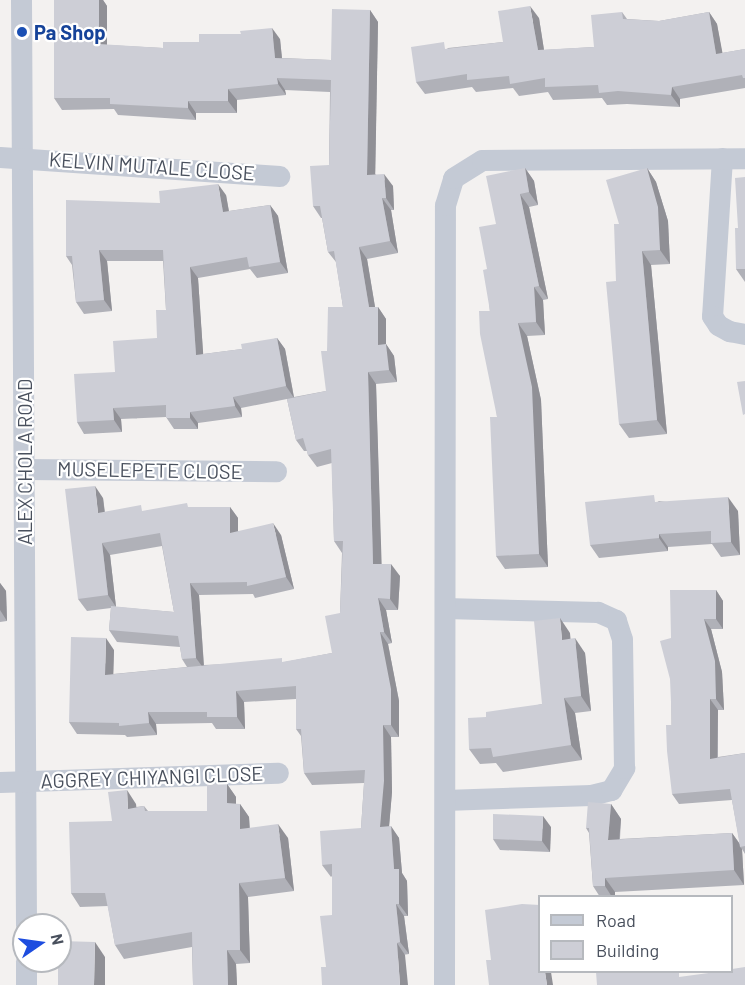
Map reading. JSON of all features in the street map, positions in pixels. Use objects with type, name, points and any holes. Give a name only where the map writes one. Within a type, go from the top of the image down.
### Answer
[{"type":"street","name":"ALEX CHOLA ROAD","points":[[21,0],[24,157],[26,913]]},
{"type":"street","name":"KELVIN MUTALE CLOSE","points":[[0,157],[279,176]]},
{"type":"street","points":[[722,158],[712,316],[718,325],[729,331],[745,334]]},
{"type":"street","points":[[444,985],[445,205],[453,178],[482,160],[745,158]]},
{"type":"street","name":"MUSELEPETE CLOSE","points":[[24,469],[276,471]]},
{"type":"street","points":[[446,608],[598,612],[616,620],[622,639],[624,768],[611,790],[591,795],[446,800]]},
{"type":"street","name":"AGGREY CHIYANGI CLOSE","points":[[0,782],[278,773]]},
{"type":"building","points":[[54,0],[99,0],[99,44],[163,48],[163,42],[199,42],[199,34],[241,34],[240,31],[272,28],[275,58],[331,60],[332,9],[370,10],[367,175],[384,174],[386,198],[382,198],[390,241],[359,247],[369,307],[378,307],[378,345],[386,344],[389,370],[368,372],[373,564],[391,564],[390,599],[378,598],[384,632],[380,632],[391,689],[391,725],[383,725],[384,781],[380,827],[391,826],[394,869],[399,869],[399,904],[396,904],[400,942],[397,943],[400,985],[322,985],[321,967],[326,967],[320,916],[332,915],[332,864],[322,865],[320,831],[361,828],[365,770],[304,773],[301,729],[296,729],[296,686],[236,691],[237,717],[207,717],[207,712],[148,712],[149,723],[119,726],[119,723],[69,722],[71,637],[106,638],[105,675],[282,658],[282,662],[332,653],[325,616],[340,613],[343,541],[334,541],[331,449],[308,455],[303,438],[296,440],[287,399],[326,391],[321,351],[327,351],[328,307],[343,307],[334,251],[328,252],[320,206],[313,206],[310,166],[329,165],[331,80],[277,78],[278,84],[228,89],[228,101],[188,101],[188,108],[110,104],[110,98],[54,98]]},
{"type":"building","points":[[530,6],[538,50],[594,47],[591,15],[622,12],[623,19],[659,21],[709,12],[716,54],[745,49],[745,78],[742,75],[672,87],[671,95],[618,91],[599,93],[598,85],[545,87],[545,78],[510,84],[509,76],[467,80],[467,74],[416,82],[411,47],[444,42],[445,49],[503,42],[498,11]]},
{"type":"building","points":[[525,168],[529,192],[520,194],[539,286],[534,287],[536,322],[518,323],[532,387],[539,554],[496,556],[490,417],[497,417],[480,334],[479,311],[490,311],[483,270],[487,269],[479,227],[496,224],[486,176]]},
{"type":"building","points":[[647,168],[658,207],[660,250],[642,251],[657,420],[619,424],[606,282],[616,281],[614,224],[619,224],[606,180]]},
{"type":"building","points":[[745,177],[745,269],[736,269],[735,228],[738,228],[735,178]]},
{"type":"building","points":[[218,184],[223,212],[270,205],[280,262],[249,267],[247,257],[190,267],[196,355],[242,349],[241,344],[277,338],[286,386],[233,397],[235,406],[190,412],[190,418],[166,418],[166,405],[113,408],[114,420],[77,422],[74,374],[115,372],[113,341],[157,338],[156,310],[166,310],[163,250],[99,250],[104,300],[76,302],[72,256],[66,256],[66,200],[160,203],[159,191]]},
{"type":"building","points":[[745,381],[745,414],[743,415],[737,382]]},
{"type":"building","points":[[95,486],[98,513],[141,505],[142,511],[187,503],[188,507],[230,507],[230,533],[273,523],[286,577],[247,586],[247,582],[190,583],[196,658],[182,659],[178,636],[109,630],[111,606],[174,612],[160,533],[102,543],[108,595],[78,599],[65,489]]},
{"type":"building","points":[[654,495],[655,502],[728,497],[731,542],[711,543],[711,531],[659,534],[659,538],[590,545],[585,502]]},
{"type":"building","points":[[670,590],[716,590],[716,619],[704,619],[715,661],[716,699],[710,699],[710,759],[745,753],[745,846],[740,847],[730,789],[672,794],[666,725],[672,725],[670,679],[660,641],[671,638]]},
{"type":"building","points":[[560,618],[562,640],[575,638],[581,696],[564,698],[571,745],[493,757],[491,748],[469,749],[468,718],[486,717],[486,712],[542,704],[534,621]]},
{"type":"building","points":[[207,784],[227,784],[227,803],[240,804],[240,829],[278,824],[285,878],[239,883],[240,950],[227,950],[228,985],[193,985],[192,932],[115,945],[105,893],[71,893],[69,822],[112,821],[108,792],[127,790],[128,809],[144,806],[145,811],[207,811]]},
{"type":"building","points":[[588,802],[611,804],[608,840],[732,833],[734,870],[605,878],[605,886],[593,886],[589,828],[586,828]]},
{"type":"building","points":[[493,814],[543,816],[542,841],[493,839]]},
{"type":"building","points":[[522,904],[538,905],[538,973],[545,973],[547,985],[489,985],[486,960],[491,960],[485,910]]},
{"type":"building","points":[[72,941],[95,942],[94,985],[58,985],[58,973],[72,973]]},
{"type":"building","points":[[745,967],[745,985],[597,985],[596,973],[679,973],[679,977],[709,973],[733,973],[733,969]]},
{"type":"place","name":"Pa Shop","points":[[22,32]]}]
